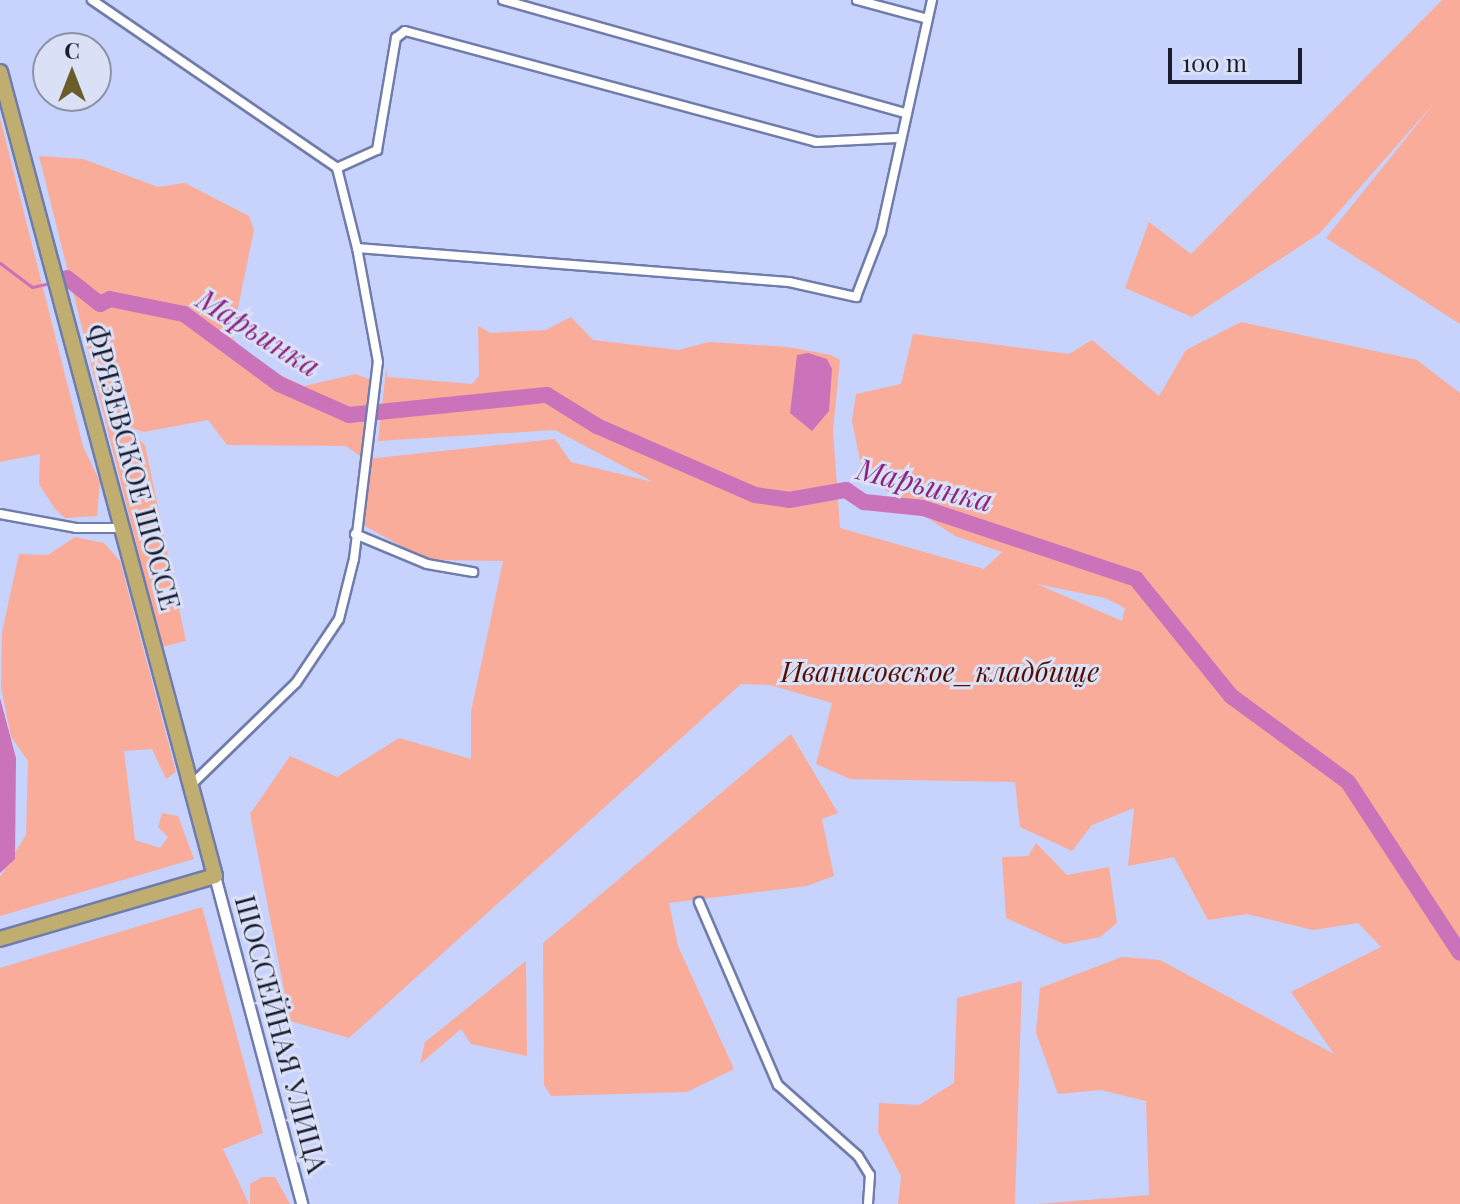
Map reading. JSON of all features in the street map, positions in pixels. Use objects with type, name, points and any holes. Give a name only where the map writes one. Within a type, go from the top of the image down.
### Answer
[{"type":"highway","name":"ФРЯЗЕВСКОЕ ШОССЕ","points":[[0,72],[215,876]]},
{"type":"highway","points":[[0,939],[215,876]]},
{"type":"street","points":[[92,0],[337,168],[377,327],[374,414],[348,590],[329,642],[191,785]]},
{"type":"street","points":[[503,0],[904,113]]},
{"type":"street","points":[[857,0],[928,19]]},
{"type":"street","points":[[357,248],[789,282],[856,297],[881,232],[898,138],[932,0]]},
{"type":"street","points":[[337,168],[377,150],[396,38],[405,31],[816,142],[898,138]]},
{"type":"street","points":[[0,514],[90,530],[124,528]]},
{"type":"street","points":[[355,534],[427,564],[473,572]]},
{"type":"street","name":"ШОССЕЙНАЯ УЛИЦА","points":[[215,876],[302,1204]]},
{"type":"street","points":[[699,902],[778,1085],[858,1156],[870,1175],[868,1204]]},
{"type":"green space","points":[[1442,0],[1460,0],[1460,324],[1326,238],[1435,102],[1320,233],[1192,317],[1125,288],[1149,222],[1191,254]]},
{"type":"green space","points":[[0,118],[83,446],[100,482],[97,516],[65,518],[55,509],[39,484],[40,454],[0,462]]},
{"type":"green space","points":[[39,156],[83,159],[158,187],[185,183],[249,216],[254,230],[232,337],[250,361],[304,386],[356,374],[373,381],[360,456],[346,446],[227,445],[208,420],[144,432],[125,426],[145,445],[186,641],[162,647]]},
{"type":"green space","name":"Иванисовское_кладбище","points":[[571,317],[593,340],[678,350],[709,342],[788,347],[831,355],[840,360],[833,430],[840,528],[984,569],[1002,552],[955,536],[863,475],[852,421],[856,394],[901,384],[913,334],[1069,354],[1092,340],[1159,396],[1186,350],[1241,322],[1417,360],[1460,393],[1460,1204],[1037,1204],[1149,1195],[1146,1101],[1101,1090],[1058,1094],[1036,1033],[1040,988],[1122,957],[1160,960],[1334,1054],[1291,992],[1381,947],[1358,923],[1313,930],[1247,914],[1208,920],[1174,857],[1128,866],[1134,808],[1092,825],[1072,851],[1020,827],[1015,782],[850,779],[816,764],[832,703],[770,685],[741,684],[349,1038],[290,1021],[250,814],[290,756],[337,777],[399,738],[471,759],[471,712],[503,561],[427,560],[361,524],[367,459],[555,439],[571,462],[653,482],[555,430],[378,441],[386,370],[388,377],[472,384],[479,376],[478,326],[491,333],[546,330]],"holes":[[[1037,584],[1105,598],[1125,608],[1122,621]]]},
{"type":"green space","points":[[75,537],[104,543],[120,561],[176,772],[166,779],[152,749],[124,751],[135,840],[160,848],[168,837],[158,827],[162,813],[178,816],[194,859],[0,916],[0,877],[26,835],[28,761],[11,737],[1,687],[2,632],[19,554],[48,555]]},
{"type":"green space","points":[[791,734],[838,813],[822,819],[834,876],[807,886],[669,903],[678,946],[734,1069],[687,1092],[551,1096],[544,1085],[543,943]]},
{"type":"green space","points":[[1036,843],[1067,875],[1109,867],[1117,923],[1100,937],[1064,944],[1006,918],[1002,857],[1028,856]]},
{"type":"green space","points":[[202,907],[263,1133],[223,1149],[249,1204],[0,1204],[0,968]]},
{"type":"green space","points":[[526,961],[527,1056],[471,1044],[461,1029],[420,1064],[425,1042]]},
{"type":"green space","points":[[1022,981],[1015,1204],[898,1204],[901,1176],[878,1132],[879,1103],[919,1105],[954,1083],[957,998]]},
{"type":"green space","points":[[262,1177],[275,1177],[290,1204],[250,1204],[250,1184]]},
{"type":"shaded area","points":[[808,353],[827,359],[832,369],[829,411],[812,431],[790,413],[797,355]]},
{"type":"shaded area","points":[[0,698],[16,758],[15,859],[0,873]]},
{"type":"waterway","name":"Марьинка","points":[[0,263],[32,287],[46,284]]},
{"type":"waterway","name":"Марьинка","points":[[67,278],[100,304],[110,299],[184,314],[279,384],[349,415],[547,395],[597,426],[755,495],[789,500],[846,490],[864,502],[923,508],[1136,579],[1231,696],[1348,782],[1460,953]]}]
